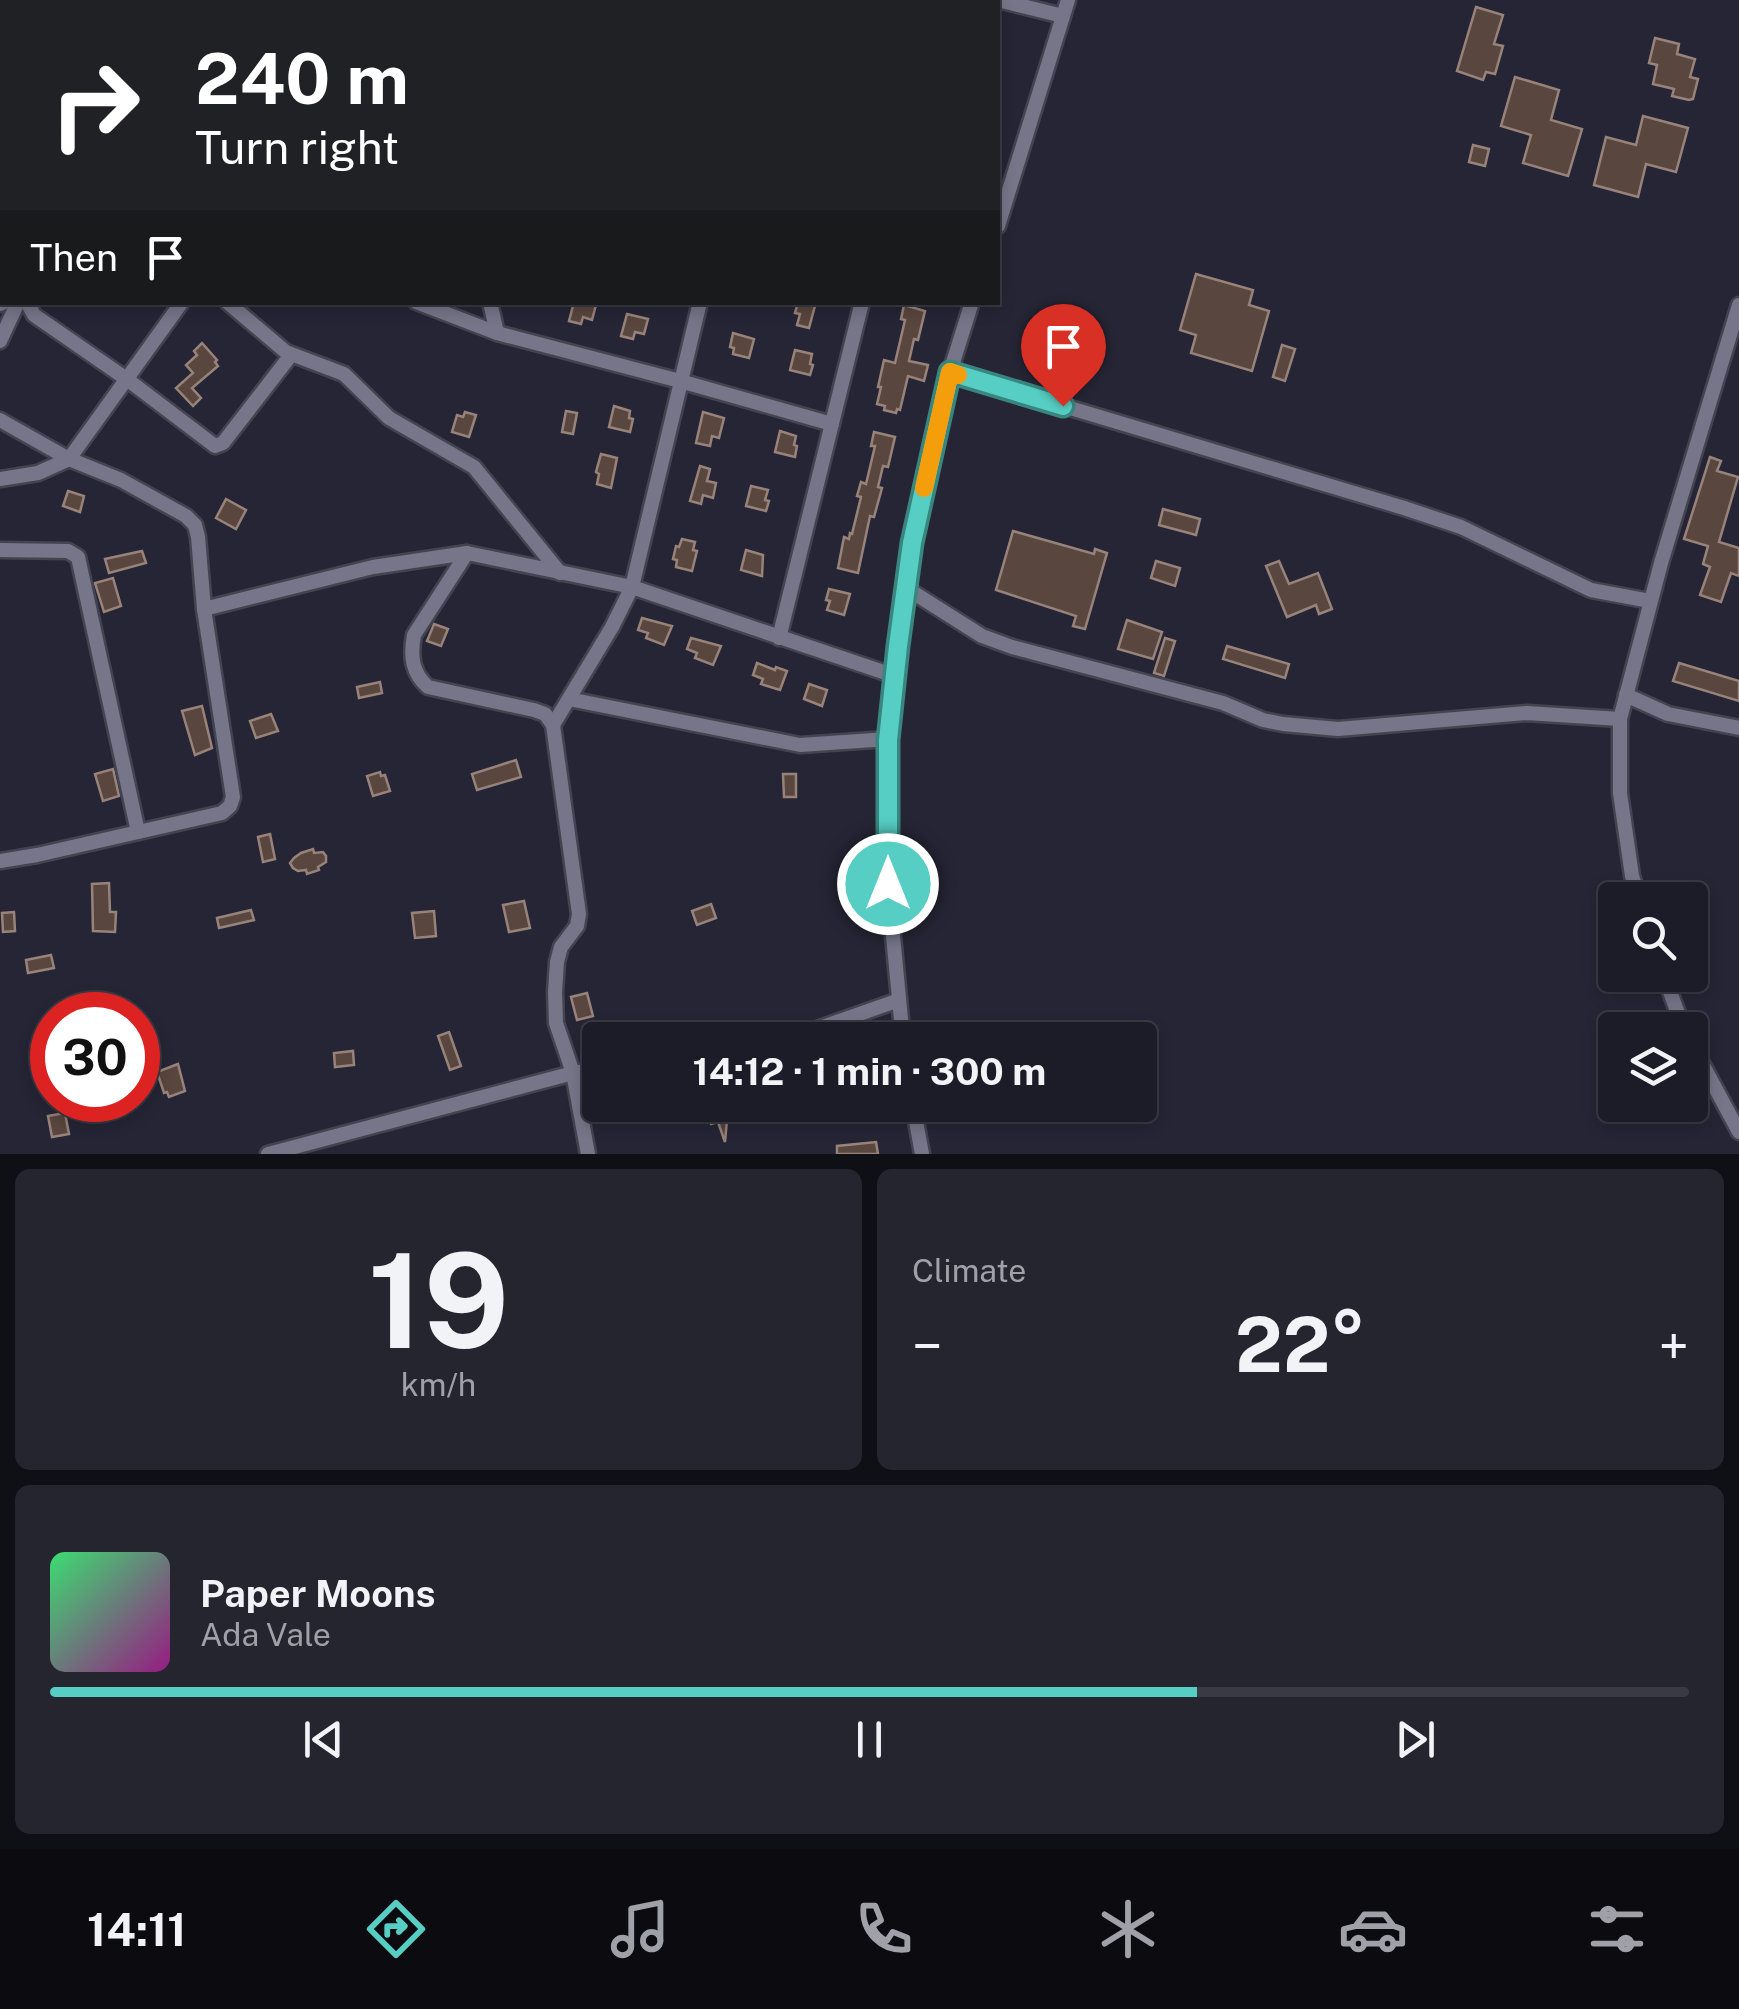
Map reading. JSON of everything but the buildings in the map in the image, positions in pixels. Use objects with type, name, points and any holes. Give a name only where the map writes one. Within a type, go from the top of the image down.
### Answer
[{"type":"street","points":[[1000,0],[1063,16]]},
{"type":"street","points":[[1000,220],[1068,0]]},
{"type":"street","points":[[0,342],[17,305]]},
{"type":"street","points":[[29,305],[34,314],[215,446],[219,446],[291,355]]},
{"type":"street","points":[[0,479],[38,473],[69,459],[180,305]]},
{"type":"street","points":[[230,305],[291,355],[344,374],[389,418],[474,467],[560,573]]},
{"type":"street","points":[[424,305],[497,333],[832,424]]},
{"type":"street","points":[[491,305],[497,333]]},
{"type":"street","points":[[553,726],[632,587],[699,305]]},
{"type":"street","points":[[779,638],[861,305]]},
{"type":"street","points":[[901,1022],[888,884],[888,740],[912,543],[950,372],[971,305]]},
{"type":"street","points":[[1634,882],[1620,793],[1620,719],[1650,601],[1739,305]]},
{"type":"street","points":[[950,372],[1404,508],[1461,527],[1591,590],[1650,601]]},
{"type":"street","points":[[0,420],[69,459],[121,480],[186,516],[195,526],[233,797],[222,813],[0,862]]},
{"type":"street","points":[[0,550],[68,551],[78,557],[138,832]]},
{"type":"street","points":[[467,553],[414,635],[414,671],[428,686],[534,710],[545,714],[553,726],[579,914],[557,962],[556,1023],[573,1073],[588,1154]]},
{"type":"street","points":[[204,609],[372,567],[467,553],[632,587],[895,676]]},
{"type":"street","points":[[906,588],[982,636],[1012,647],[1223,703],[1273,722],[1338,729],[1527,712],[1620,719]]},
{"type":"street","points":[[1626,695],[1668,714],[1739,728]]},
{"type":"street","points":[[570,699],[800,745],[888,740]]},
{"type":"street","points":[[836,1022],[899,1000]]},
{"type":"street","points":[[268,1154],[582,1072]]},
{"type":"street","points":[[1708,1074],[1739,1132]]},
{"type":"street","points":[[916,1122],[922,1154]]},
{"type":"slow traffic","points":[[924,488],[950,372],[958,375]]},
{"type":"route","points":[[888,884],[888,740],[898,646],[912,543],[950,372],[1063,406]]}]
